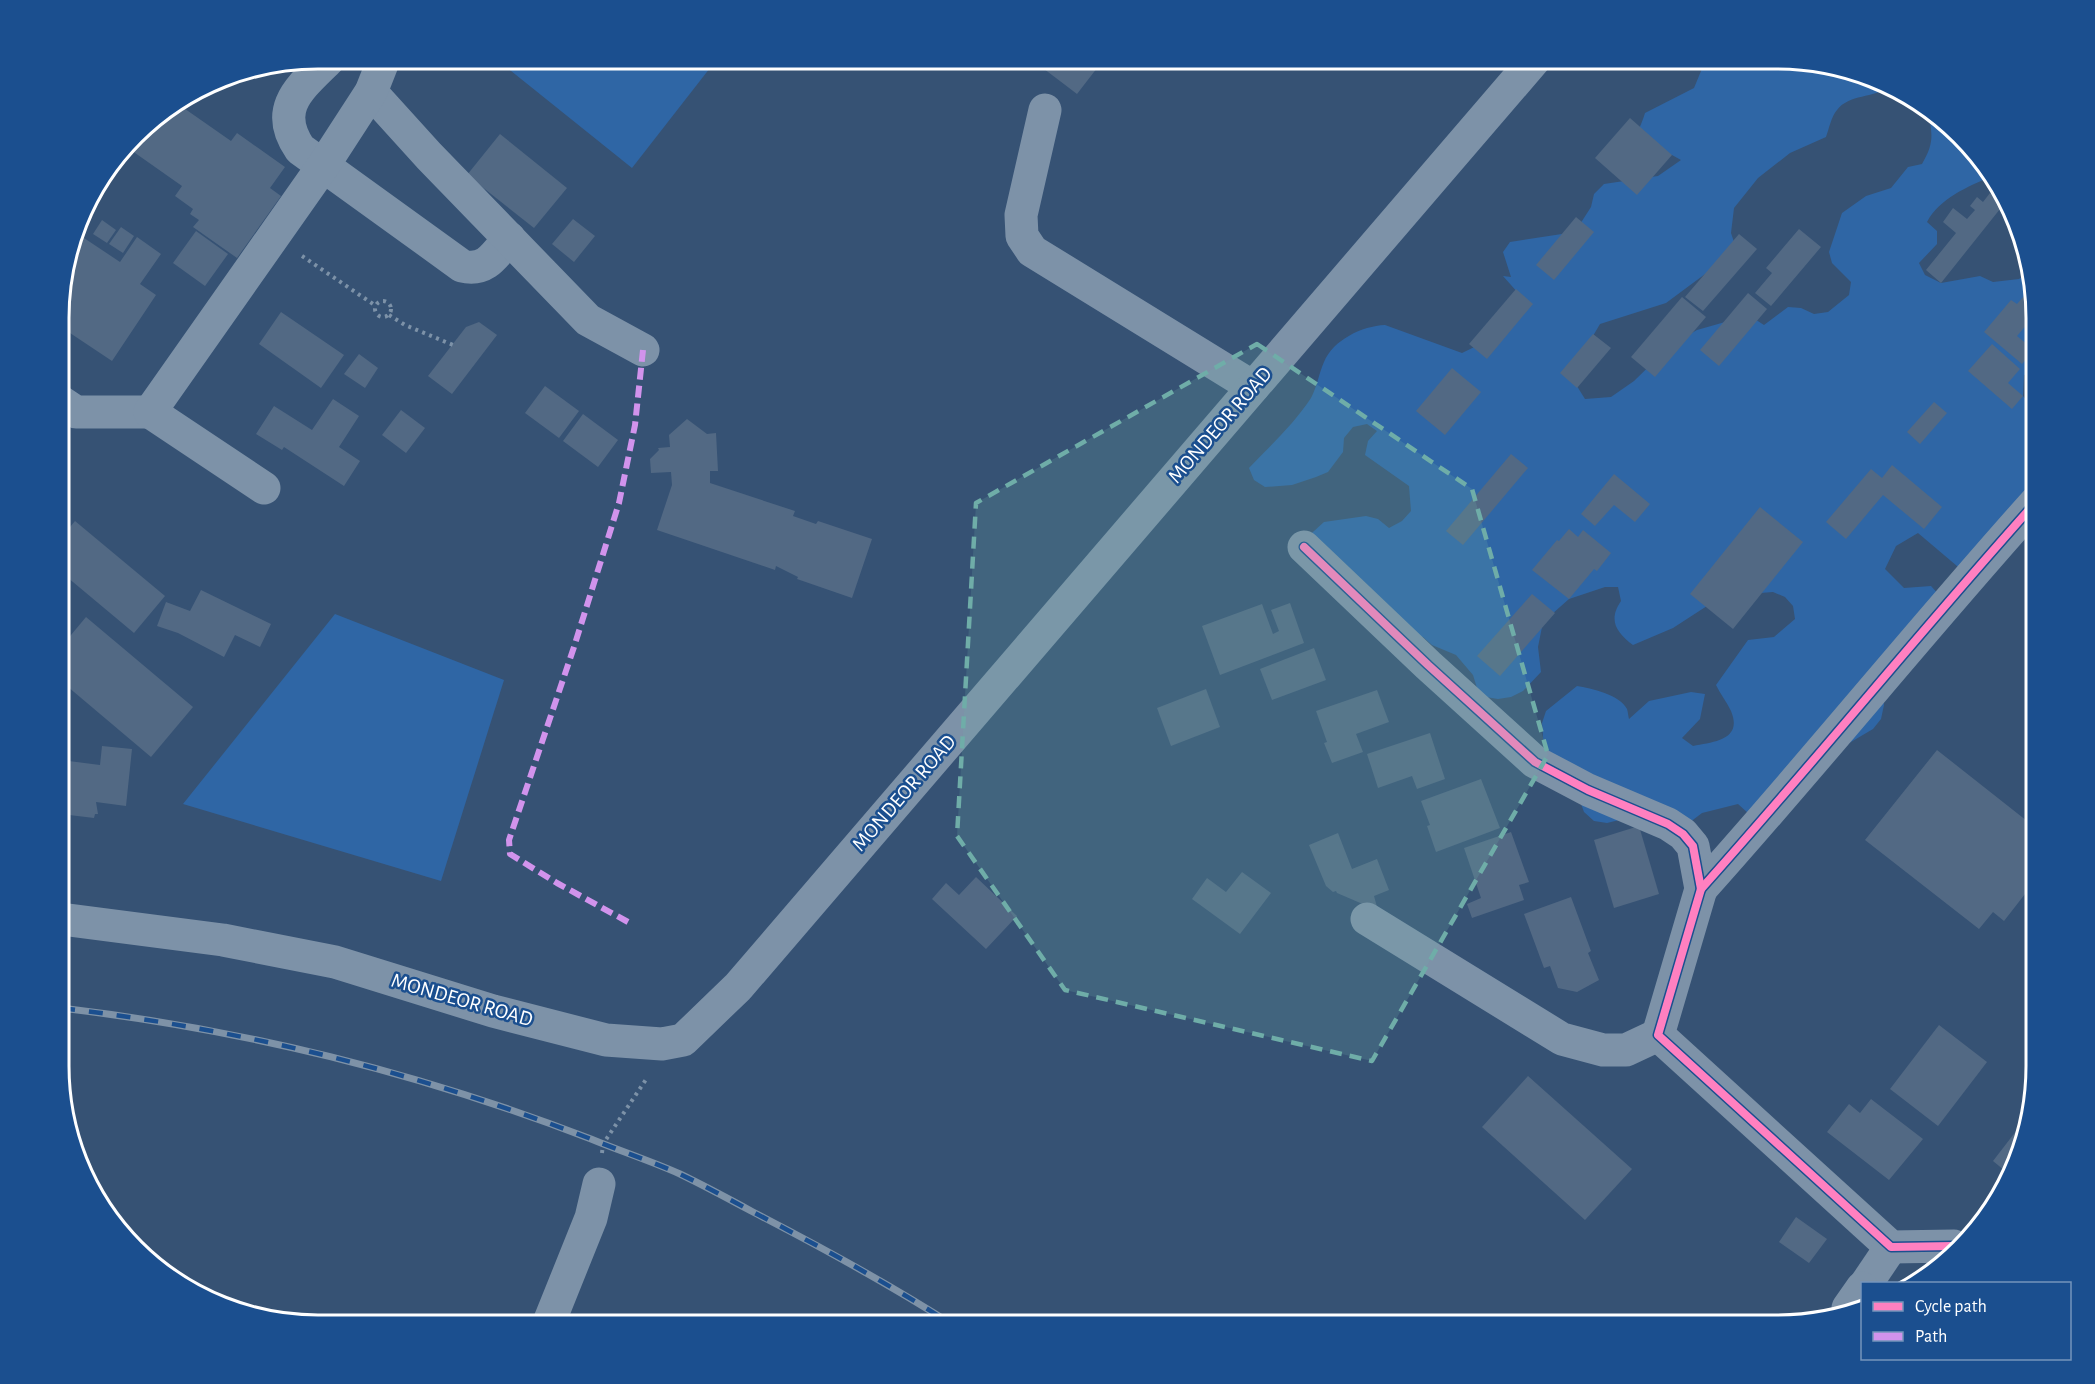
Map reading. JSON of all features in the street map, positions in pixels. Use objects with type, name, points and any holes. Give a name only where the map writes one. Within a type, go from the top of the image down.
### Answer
[{"type":"street","points":[[319,69],[295,94],[289,117],[289,128],[300,149],[462,266],[470,268],[486,265],[509,238]]},
{"type":"street","points":[[150,412],[323,166],[370,92],[379,69]]},
{"type":"street","name":"MONDEOR ROAD","points":[[69,920],[223,940],[335,962],[493,1011],[606,1040],[662,1044],[683,1040],[738,987],[1525,69]]},
{"type":"street","points":[[370,92],[588,320],[643,350]]},
{"type":"street","points":[[1045,110],[1021,215],[1022,236],[1032,251],[1253,387]]},
{"type":"street","points":[[69,407],[76,412],[150,412],[264,488]]},
{"type":"street","points":[[1367,919],[1562,1038],[1603,1050],[1626,1050],[1658,1035],[1701,889],[2026,513]]},
{"type":"street","points":[[1304,547],[1428,665],[1535,762],[1588,790],[1668,824],[1683,834],[1693,846],[1701,889]]},
{"type":"street","points":[[1658,1035],[1891,1246],[1949,1246]]},
{"type":"street","points":[[552,1315],[591,1218],[599,1184]]},
{"type":"street","points":[[1867,1282],[1891,1246]]},
{"type":"street","points":[[1851,1304],[1861,1291]]},
{"type":"path","points":[[273,237],[376,306]]},
{"type":"path","points":[[385,301],[390,304],[389,315],[378,316],[375,311],[376,306],[385,301]]},
{"type":"path","points":[[389,315],[405,326],[453,345]]},
{"type":"path","points":[[599,1184],[603,1144],[648,1077]]},
{"type":"highlighted area","points":[[1257,344],[1472,489],[1548,755],[1372,1061],[1065,990],[957,836],[976,503]]},
{"type":"shaded area","points":[[508,69],[709,69],[632,168]]},
{"type":"shaded area","points":[[1702,69],[1777,69],[1809,71],[1841,77],[1880,92],[1842,105],[1833,116],[1826,137],[1790,153],[1758,178],[1734,208],[1731,233],[1735,245],[1728,257],[1666,303],[1600,324],[1580,358],[1575,383],[1585,399],[1611,397],[1634,381],[1672,344],[1697,330],[1739,318],[1753,318],[1764,325],[1788,307],[1801,308],[1814,314],[1828,312],[1849,295],[1851,282],[1832,263],[1829,252],[1842,213],[1866,196],[1891,188],[1908,167],[1922,164],[1931,144],[1930,121],[1975,166],[1984,180],[1946,200],[1927,222],[1937,231],[1937,244],[1919,263],[1925,275],[1941,283],[1980,276],[1993,282],[2022,277],[2026,318],[2026,375],[2024,375],[2023,396],[2026,400],[2026,516],[1970,568],[1957,566],[1918,533],[1896,546],[1885,569],[1904,588],[1931,586],[1940,596],[1879,666],[1884,705],[1881,719],[1873,729],[1817,762],[1759,823],[1738,804],[1702,813],[1681,829],[1635,816],[1607,823],[1594,821],[1584,812],[1580,801],[1545,763],[1542,723],[1546,711],[1577,686],[1612,696],[1627,709],[1629,719],[1649,701],[1691,692],[1705,694],[1700,719],[1682,738],[1693,746],[1724,738],[1730,734],[1734,721],[1716,685],[1748,640],[1774,637],[1795,619],[1793,606],[1785,597],[1773,592],[1760,593],[1710,604],[1673,628],[1633,645],[1622,635],[1616,625],[1615,614],[1621,601],[1618,587],[1605,587],[1569,599],[1543,622],[1538,647],[1541,672],[1523,691],[1511,697],[1498,699],[1486,697],[1477,688],[1473,675],[1456,655],[1432,645],[1423,637],[1387,633],[1303,541],[1324,522],[1366,516],[1378,519],[1389,528],[1402,521],[1411,511],[1409,486],[1365,455],[1368,441],[1377,431],[1367,424],[1353,427],[1344,438],[1343,452],[1328,472],[1292,485],[1265,487],[1254,480],[1249,468],[1282,434],[1311,398],[1328,354],[1341,341],[1358,331],[1385,325],[1462,353],[1499,335],[1519,294],[1503,276],[1511,277],[1503,252],[1510,242],[1575,232],[1591,207],[1594,194],[1604,184],[1658,176],[1681,160],[1672,155],[1634,151],[1635,141],[1645,113],[1694,88]]},
{"type":"shaded area","points":[[335,614],[504,680],[441,881],[183,804]]},
{"type":"building","points":[[1044,69],[1096,69],[1077,94]]},
{"type":"building","points":[[184,108],[231,141],[237,133],[285,167],[270,188],[281,196],[237,258],[193,227],[199,220],[190,214],[193,209],[175,196],[182,186],[133,152],[166,120]]},
{"type":"building","points":[[1630,118],[1672,155],[1637,195],[1595,158]]},
{"type":"building","points":[[500,134],[567,188],[534,228],[467,175]]},
{"type":"building","points":[[1990,193],[2000,209],[1941,283],[1926,270],[1956,233],[1943,222],[1953,208],[1967,219],[1975,210],[1970,206],[1977,197],[1983,202]]},
{"type":"building","points":[[1576,217],[1594,232],[1554,280],[1536,265]]},
{"type":"building","points":[[573,219],[595,236],[574,262],[552,244]]},
{"type":"building","points":[[102,220],[116,230],[107,243],[93,234]]},
{"type":"building","points":[[121,227],[134,236],[123,253],[109,244]]},
{"type":"building","points":[[1799,229],[1821,247],[1771,306],[1755,293],[1772,273],[1766,268]]},
{"type":"building","points":[[196,231],[228,254],[205,286],[173,263]]},
{"type":"building","points":[[1739,234],[1757,249],[1703,311],[1685,297]]},
{"type":"building","points":[[82,237],[120,262],[137,237],[161,254],[140,284],[156,295],[112,361],[69,332],[71,286]]},
{"type":"building","points":[[1516,289],[1533,304],[1487,359],[1469,344]]},
{"type":"building","points":[[1748,293],[1767,309],[1719,366],[1700,350]]},
{"type":"building","points":[[2025,295],[2026,326],[2017,336],[2026,343],[2026,359],[2022,364],[1984,332],[2011,300],[2017,304]]},
{"type":"building","points":[[1682,297],[1706,317],[1655,377],[1631,357]]},
{"type":"building","points":[[281,312],[344,355],[321,388],[259,344]]},
{"type":"building","points":[[479,322],[497,335],[452,394],[428,376],[466,327]]},
{"type":"building","points":[[1593,334],[1611,348],[1577,388],[1560,373]]},
{"type":"building","points":[[1992,344],[2020,369],[2008,383],[2023,396],[2012,409],[1968,371]]},
{"type":"building","points":[[359,354],[378,368],[365,388],[344,374]]},
{"type":"building","points":[[1452,368],[1481,392],[1445,435],[1416,411]]},
{"type":"building","points":[[545,386],[579,411],[559,438],[525,413]]},
{"type":"building","points":[[333,399],[359,416],[339,447],[360,461],[344,486],[284,447],[282,450],[256,434],[274,406],[312,430]]},
{"type":"building","points":[[1934,402],[1947,413],[1920,444],[1907,432]]},
{"type":"building","points":[[401,410],[425,428],[406,453],[382,435]]},
{"type":"building","points":[[583,414],[618,440],[598,467],[563,441]]},
{"type":"building","points":[[687,419],[707,434],[716,433],[718,471],[710,471],[710,483],[795,511],[793,516],[816,524],[818,521],[872,539],[852,598],[797,579],[798,577],[776,566],[775,570],[657,530],[672,485],[671,472],[651,473],[650,459],[659,450],[658,448],[670,447],[669,435]]},
{"type":"building","points":[[1511,454],[1528,468],[1463,545],[1446,531]]},
{"type":"building","points":[[1892,465],[1942,507],[1924,529],[1883,495],[1846,539],[1826,522],[1871,469],[1882,478]]},
{"type":"building","points":[[1614,474],[1650,504],[1635,522],[1614,505],[1595,526],[1581,514]]},
{"type":"building","points":[[1760,507],[1803,542],[1733,629],[1690,594]]},
{"type":"building","points":[[75,521],[165,596],[134,633],[69,579],[69,528]]},
{"type":"building","points":[[1569,529],[1578,537],[1583,530],[1611,553],[1569,599],[1532,570]]},
{"type":"building","points":[[201,590],[271,624],[260,647],[235,635],[224,657],[178,633],[157,626],[166,602],[190,611]]},
{"type":"building","points":[[1532,594],[1555,613],[1500,676],[1477,656]]},
{"type":"building","points":[[1290,603],[1304,643],[1220,675],[1202,626],[1262,604],[1273,634],[1279,631],[1271,610]]},
{"type":"building","points":[[86,617],[193,707],[151,757],[69,688],[69,637]]},
{"type":"building","points":[[1314,648],[1326,680],[1272,700],[1260,669]]},
{"type":"building","points":[[1206,689],[1220,727],[1171,746],[1157,708]]},
{"type":"building","points":[[1377,690],[1389,722],[1356,734],[1363,752],[1332,763],[1316,711]]},
{"type":"building","points":[[1430,733],[1445,779],[1417,789],[1412,776],[1378,788],[1367,754]]},
{"type":"building","points":[[102,746],[132,749],[126,806],[96,802],[98,814],[95,814],[94,818],[69,815],[69,761],[100,765]]},
{"type":"building","points":[[1937,750],[2026,820],[2026,893],[2004,921],[1993,912],[1979,929],[1865,840]]},
{"type":"building","points":[[1481,779],[1500,828],[1436,852],[1427,826],[1430,825],[1421,801]]},
{"type":"building","points":[[1639,826],[1659,894],[1614,908],[1594,840]]},
{"type":"building","points":[[1511,832],[1529,882],[1519,885],[1524,900],[1472,918],[1467,904],[1481,898],[1464,848]]},
{"type":"building","points":[[1338,833],[1352,869],[1377,859],[1389,890],[1374,896],[1377,907],[1365,905],[1336,891],[1333,892],[1326,886],[1309,845]]},
{"type":"building","points":[[1242,872],[1271,893],[1240,934],[1192,899],[1207,878],[1226,892]]},
{"type":"building","points":[[976,877],[1017,916],[986,949],[932,899],[946,883],[959,895]]},
{"type":"building","points":[[1571,897],[1599,980],[1577,992],[1558,988],[1550,966],[1544,968],[1524,914]]},
{"type":"building","points":[[1939,1025],[1987,1062],[1938,1126],[1890,1089]]},
{"type":"building","points":[[1528,1076],[1632,1169],[1585,1220],[1482,1127]]},
{"type":"building","points":[[1871,1099],[1923,1139],[1889,1180],[1827,1132],[1849,1104],[1860,1113]]},
{"type":"building","points":[[2018,1128],[2003,1169],[1993,1161]]},
{"type":"building","points":[[1796,1217],[1827,1239],[1809,1263],[1779,1242]]},
{"type":"railway","points":[[69,1009],[130,1017],[264,1041],[396,1074],[526,1115],[669,1169],[854,1266],[937,1315]]},
{"type":"marked path","points":[[628,922],[510,854],[509,840],[574,647],[619,503],[635,425],[643,350]]},
{"type":"cycle path","points":[[1701,889],[2026,513]]},
{"type":"cycle path","points":[[1304,547],[1428,665],[1535,762],[1588,790],[1668,824],[1683,834],[1693,846],[1701,889],[1658,1035],[1891,1247],[1949,1246]]}]
